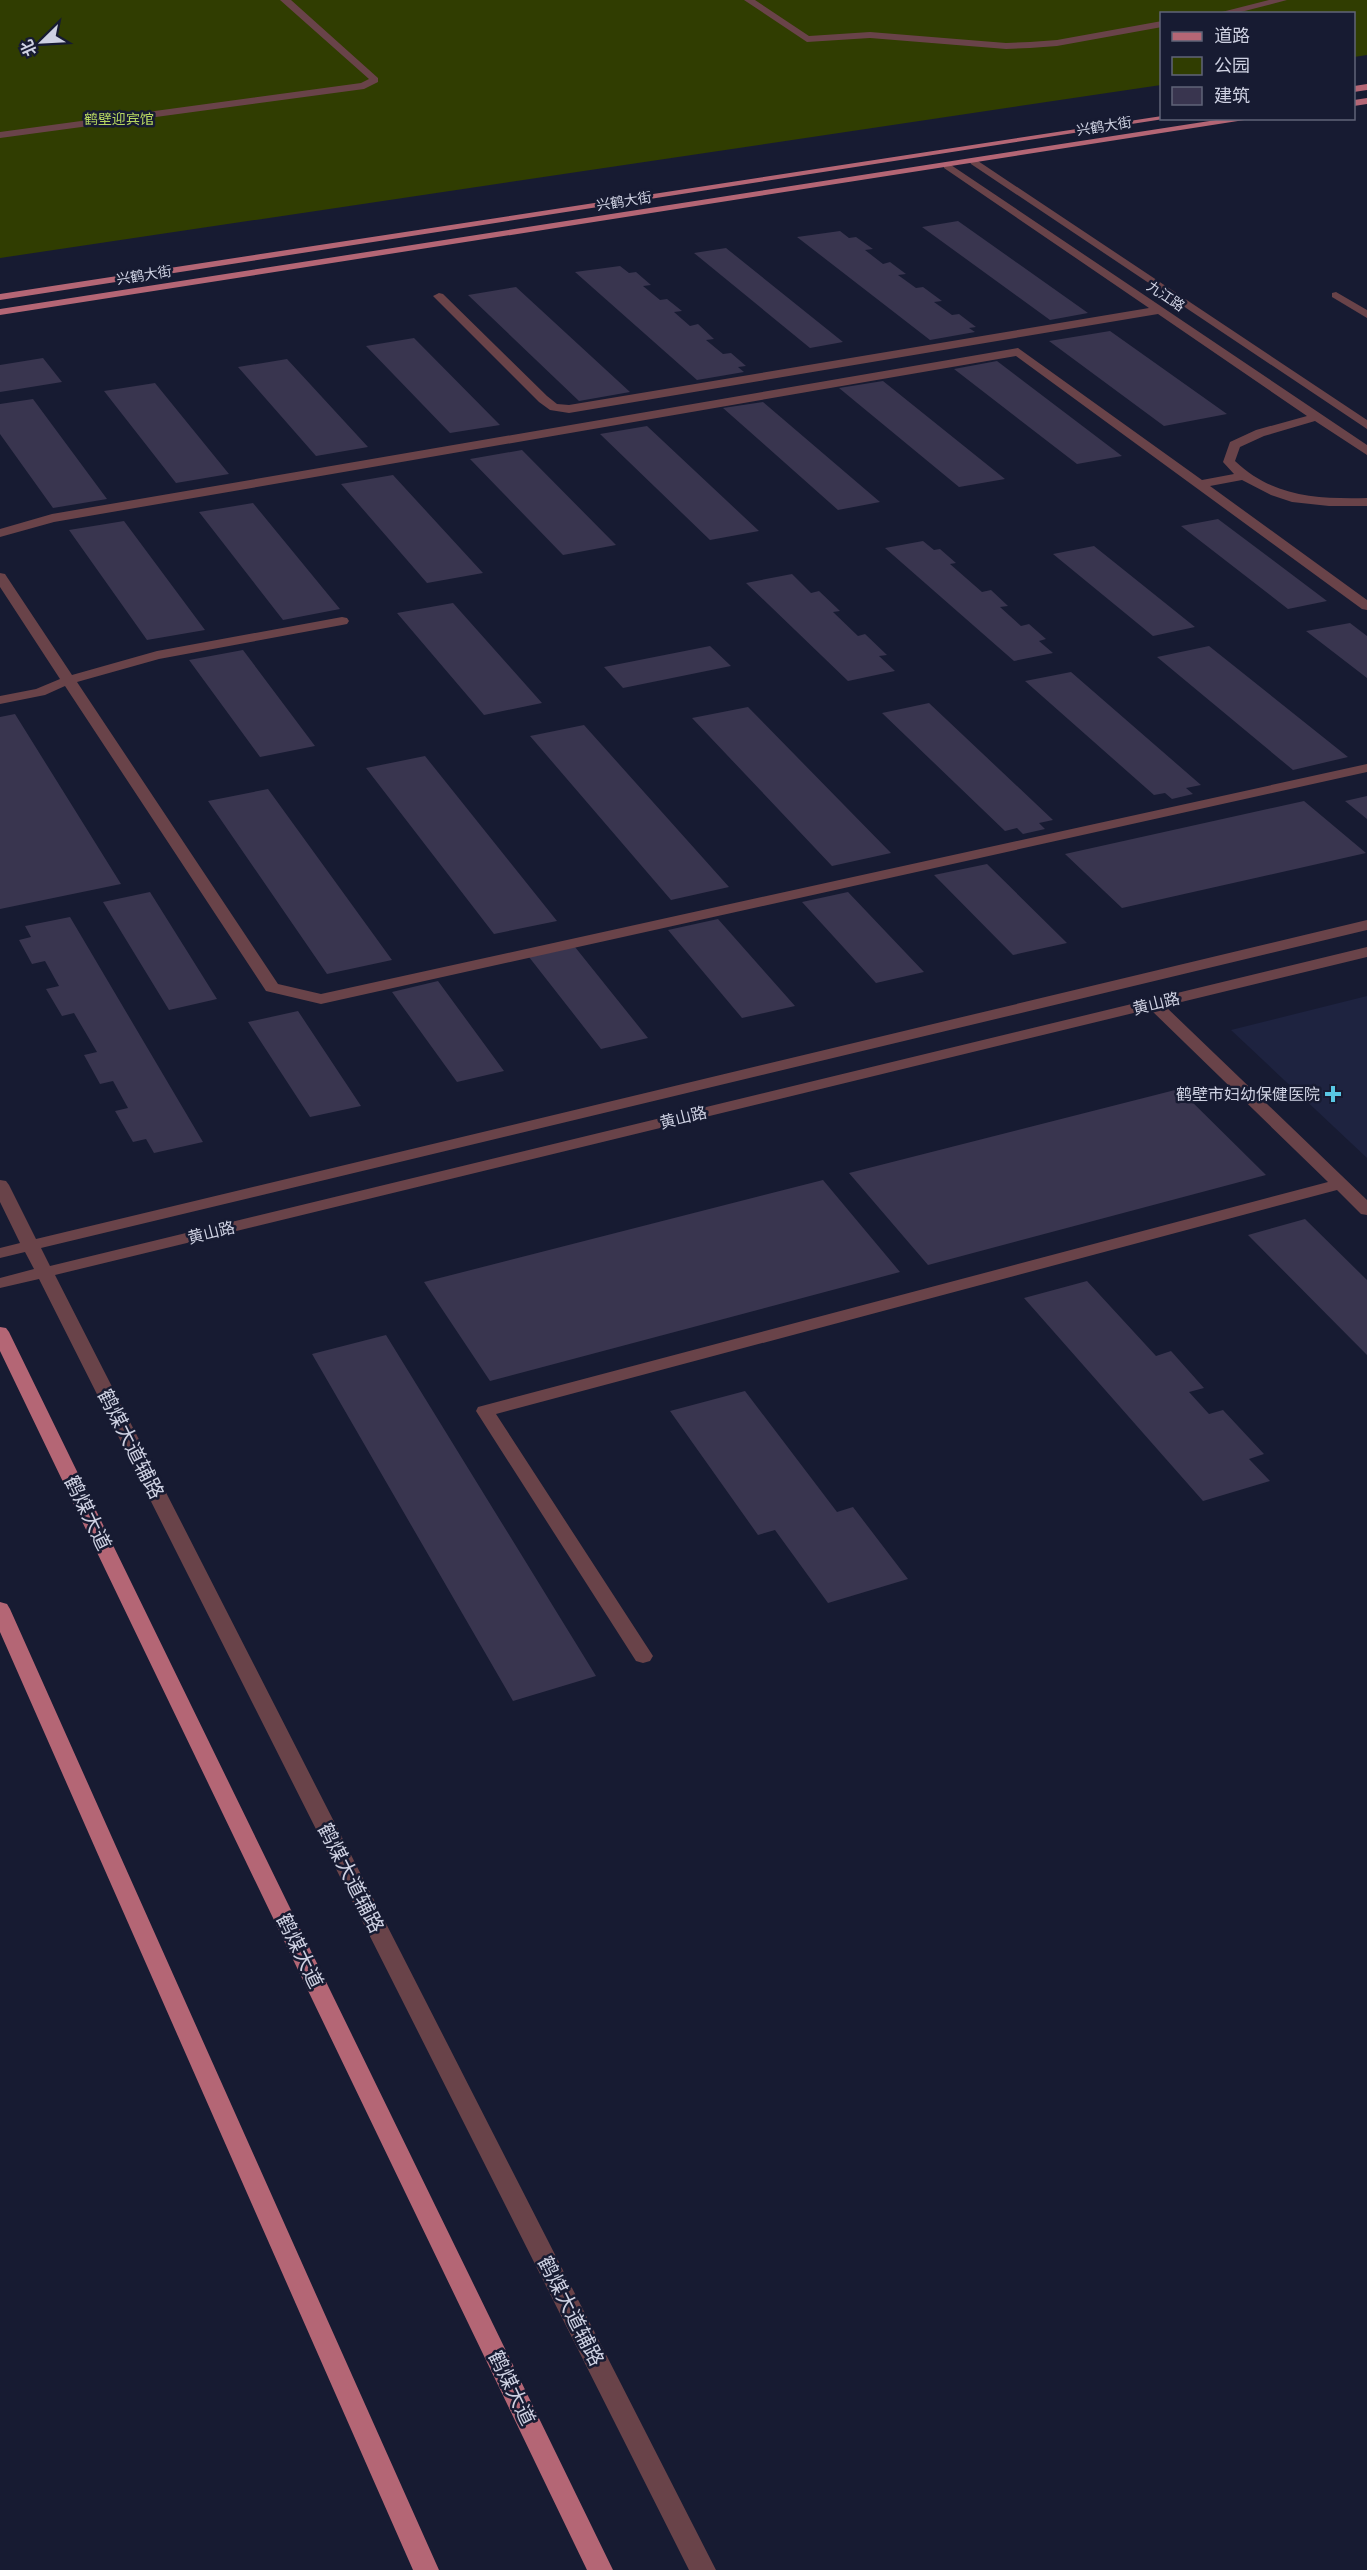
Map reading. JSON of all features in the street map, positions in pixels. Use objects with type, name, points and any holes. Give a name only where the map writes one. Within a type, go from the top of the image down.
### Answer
[{"type":"main road","name":"兴鹤大街","points":[[0,297],[1160,119]]},
{"type":"main road","name":"兴鹤大街","points":[[0,312],[1239,120]]},
{"type":"main road","name":"鹤煤大道","points":[[0,1332],[600,2570]]},
{"type":"main road","points":[[0,1609],[426,2570]]},
{"type":"street","points":[[0,135],[364,86],[375,80],[285,0]]},
{"type":"street","points":[[749,0],[807,39],[870,34],[1006,46],[1030,45],[1057,43],[1160,24]]},
{"type":"street","points":[[1227,12],[1282,0]]},
{"type":"street","name":"九江路","points":[[975,162],[1367,425]]},
{"type":"street","name":"九江路","points":[[948,166],[1367,451]]},
{"type":"street","points":[[1336,295],[1367,315]]},
{"type":"street","points":[[439,296],[543,399],[554,407],[569,409],[1159,310]]},
{"type":"street","points":[[0,533],[52,518],[1018,352],[1367,606]]},
{"type":"street","points":[[1317,417],[1260,433],[1234,445],[1229,462],[1242,476],[1265,490],[1297,500],[1334,503],[1367,502]]},
{"type":"street","points":[[1200,484],[1242,476]]},
{"type":"street","points":[[0,577],[272,988],[321,999],[1367,768]]},
{"type":"street","points":[[0,700],[40,692],[69,680],[157,655],[342,621]]},
{"type":"street","name":"黄山路","points":[[0,1253],[1367,925]]},
{"type":"street","name":"黄山路","points":[[0,1283],[1367,952]]},
{"type":"street","points":[[1154,1003],[1367,1210]]},
{"type":"street","points":[[643,1656],[484,1411],[1340,1184]]},
{"type":"street","name":"鹤煤大道辅路","points":[[0,1185],[703,2570]]},
{"type":"shaded area","name":"鹤壁市妇幼保健医院","points":[[1367,996],[1367,1158],[1231,1030]]},
{"type":"green space","name":"鹤壁迎宾馆","points":[[0,0],[1367,0],[1367,55],[1355,57],[1355,12],[1160,12],[1160,85],[0,258]]},
{"type":"building","points":[[958,221],[1088,313],[1050,320],[922,227]]},
{"type":"building","points":[[840,231],[849,238],[856,237],[873,249],[865,250],[883,264],[890,262],[906,274],[898,275],[916,288],[923,287],[942,301],[934,302],[952,315],[959,314],[976,327],[969,328],[975,332],[930,340],[797,237]]},
{"type":"building","points":[[726,248],[843,342],[810,348],[694,253]]},
{"type":"building","points":[[620,266],[629,273],[636,272],[651,285],[643,286],[660,300],[667,299],[682,311],[674,312],[690,326],[698,324],[714,339],[706,340],[723,354],[731,353],[746,366],[738,367],[744,372],[697,380],[575,272]]},
{"type":"building","points":[[516,287],[630,392],[579,401],[468,295]]},
{"type":"building","points":[[1110,331],[1227,414],[1164,426],[1049,341]]},
{"type":"building","points":[[414,338],[500,425],[450,433],[366,346]]},
{"type":"building","points":[[43,358],[62,382],[0,392],[0,365]]},
{"type":"building","points":[[287,359],[368,447],[316,456],[238,367]]},
{"type":"building","points":[[997,361],[1122,456],[1077,464],[954,369]]},
{"type":"building","points":[[883,381],[1005,479],[959,487],[839,388]]},
{"type":"building","points":[[155,383],[229,474],[176,483],[104,391]]},
{"type":"building","points":[[33,399],[107,499],[53,508],[0,434],[0,404]]},
{"type":"building","points":[[763,402],[880,502],[838,510],[723,408]]},
{"type":"building","points":[[647,426],[759,531],[710,540],[600,434]]},
{"type":"building","points":[[522,450],[616,545],[563,555],[470,459]]},
{"type":"building","points":[[393,475],[483,573],[427,583],[341,484]]},
{"type":"building","points":[[253,503],[340,609],[283,620],[199,512]]},
{"type":"building","points":[[1218,519],[1327,601],[1288,609],[1181,526]]},
{"type":"building","points":[[124,521],[205,630],[147,640],[69,530]]},
{"type":"building","points":[[923,541],[934,550],[940,549],[956,563],[950,564],[982,592],[991,590],[1008,606],[1000,607],[1021,626],[1029,624],[1046,639],[1039,641],[1053,653],[1014,661],[885,548]]},
{"type":"building","points":[[1094,546],[1195,627],[1153,636],[1053,554]]},
{"type":"building","points":[[792,574],[811,593],[819,591],[840,611],[833,612],[858,636],[865,634],[887,655],[879,656],[895,671],[848,681],[746,583]]},
{"type":"building","points":[[453,603],[542,703],[484,715],[397,613]]},
{"type":"building","points":[[1350,623],[1367,636],[1367,678],[1306,631]]},
{"type":"building","points":[[710,646],[731,666],[623,688],[604,667]]},
{"type":"building","points":[[1209,646],[1348,757],[1293,770],[1157,657]]},
{"type":"building","points":[[243,650],[315,746],[260,757],[189,660]]},
{"type":"building","points":[[1071,672],[1201,785],[1186,788],[1193,794],[1172,799],[1165,793],[1154,795],[1025,681]]},
{"type":"building","points":[[929,703],[1053,820],[1039,823],[1045,829],[1023,834],[1017,828],[1005,831],[882,713]]},
{"type":"building","points":[[748,707],[891,853],[832,866],[692,718]]},
{"type":"building","points":[[15,714],[121,884],[0,909],[0,717]]},
{"type":"building","points":[[584,725],[729,887],[671,900],[530,736]]},
{"type":"building","points":[[425,756],[557,921],[494,934],[366,768]]},
{"type":"building","points":[[268,789],[392,960],[327,974],[208,801]]},
{"type":"building","points":[[1367,796],[1367,819],[1345,801]]},
{"type":"building","points":[[1304,801],[1366,853],[1122,908],[1065,854]]},
{"type":"building","points":[[987,864],[1067,943],[1013,955],[934,875]]},
{"type":"building","points":[[150,892],[217,999],[169,1010],[103,902]]},
{"type":"building","points":[[848,892],[924,972],[876,983],[802,902]]},
{"type":"building","points":[[70,917],[203,1142],[154,1153],[146,1139],[133,1142],[115,1111],[128,1108],[113,1081],[100,1084],[84,1055],[97,1052],[74,1013],[62,1016],[46,989],[59,986],[45,961],[32,964],[19,940],[31,937],[25,926]]},
{"type":"building","points":[[718,919],[795,1006],[742,1018],[668,930]]},
{"type":"building","points":[[575,947],[648,1038],[601,1049],[529,957]]},
{"type":"building","points":[[438,981],[504,1071],[457,1082],[392,992]]},
{"type":"building","points":[[298,1011],[361,1106],[310,1117],[248,1022]]},
{"type":"building","points":[[1179,1089],[1266,1175],[928,1265],[849,1173]]},
{"type":"building","points":[[823,1180],[900,1272],[490,1381],[424,1282]]},
{"type":"building","points":[[1305,1219],[1367,1280],[1367,1355],[1248,1235]]},
{"type":"building","points":[[1087,1281],[1156,1356],[1171,1351],[1204,1388],[1189,1392],[1209,1414],[1223,1410],[1264,1454],[1249,1459],[1270,1481],[1203,1501],[1024,1298]]},
{"type":"building","points":[[386,1335],[596,1676],[513,1701],[312,1354]]},
{"type":"building","points":[[745,1391],[837,1512],[853,1507],[908,1579],[828,1603],[775,1530],[758,1535],[670,1411]]},
{"type":"place","name":"鹤壁市妇幼保健医院","points":[[1333,1094]]}]
